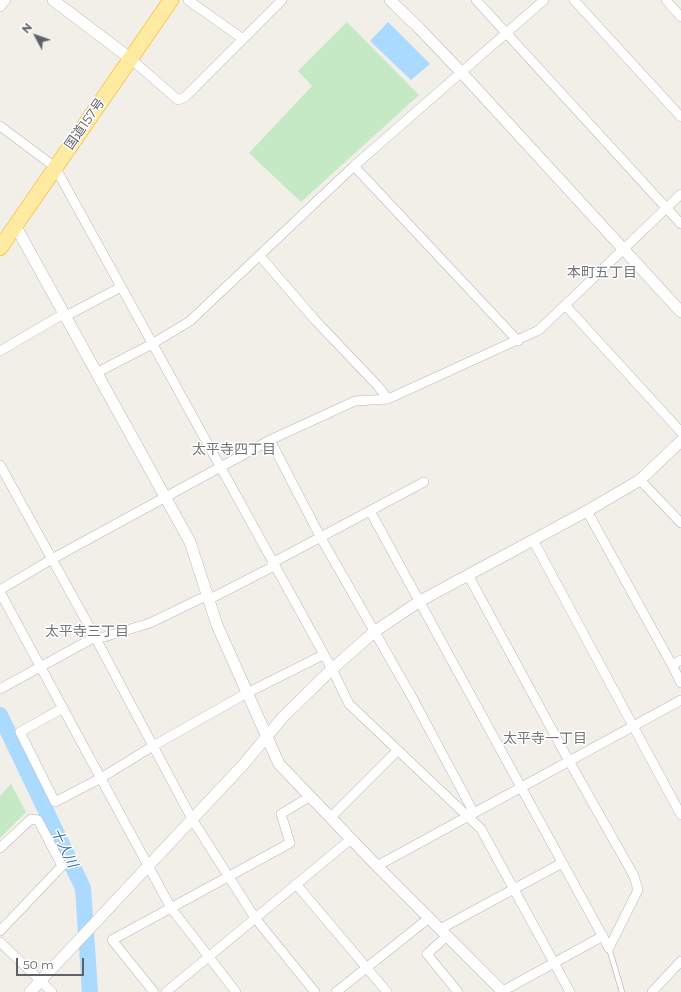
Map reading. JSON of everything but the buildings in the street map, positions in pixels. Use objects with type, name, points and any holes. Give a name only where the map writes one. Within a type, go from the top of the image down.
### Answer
[{"type":"highway","name":"国道157号","points":[[0,248],[171,0]]},
{"type":"street","points":[[0,7],[6,0]]},
{"type":"street","points":[[54,0],[130,59],[178,100],[185,97],[282,0]]},
{"type":"street","points":[[188,0],[243,39]]},
{"type":"street","points":[[390,0],[461,72],[681,312]]},
{"type":"street","points":[[476,0],[681,224]]},
{"type":"street","points":[[98,372],[152,344],[190,321],[354,166],[461,72],[507,34],[544,0]]},
{"type":"street","points":[[574,0],[681,117]]},
{"type":"street","points":[[666,0],[681,17]]},
{"type":"street","points":[[0,126],[55,167],[332,669],[349,704],[397,751],[471,815]]},
{"type":"street","points":[[354,166],[518,341]]},
{"type":"street","points":[[236,992],[171,908],[0,591],[52,559],[270,440],[355,401],[388,399],[518,341],[539,330],[681,194]]},
{"type":"street","points":[[15,225],[98,372],[190,542],[217,625],[279,764],[330,818],[502,992],[603,936]]},
{"type":"street","points":[[260,256],[315,320],[377,385],[388,399]]},
{"type":"street","points":[[0,351],[65,315],[121,287]]},
{"type":"street","points":[[565,305],[681,432]]},
{"type":"street","points":[[270,440],[321,538],[413,699],[471,815],[514,889],[570,992]]},
{"type":"street","points":[[30,992],[267,739],[283,718],[332,669],[374,632],[420,601],[587,511],[640,480],[681,441]]},
{"type":"street","points":[[0,465],[95,637],[192,819],[255,918],[315,992]]},
{"type":"street","points":[[640,480],[681,523]]},
{"type":"street","points":[[0,690],[95,637],[104,637],[150,622],[207,598],[424,482]]},
{"type":"street","points":[[370,511],[609,948]]},
{"type":"street","points":[[587,511],[681,683]]},
{"type":"street","points":[[533,540],[681,815]]},
{"type":"street","points":[[468,575],[569,761],[634,876],[638,890],[609,948]]},
{"type":"street","points":[[63,708],[20,732],[55,802],[101,778],[153,746],[247,693],[323,655]]},
{"type":"street","points":[[672,665],[681,660]]},
{"type":"street","points":[[377,866],[681,700]]},
{"type":"street","points":[[330,818],[397,751]]},
{"type":"street","points":[[154,992],[112,940],[290,843],[281,814],[310,797]]},
{"type":"street","points":[[0,848],[30,819],[38,820],[62,866],[0,931]]},
{"type":"street","points":[[166,992],[351,839]]},
{"type":"street","points":[[458,992],[427,954],[443,932],[562,862]]},
{"type":"street","points":[[296,884],[387,992]]},
{"type":"street","points":[[336,992],[429,918]]},
{"type":"street","points":[[0,942],[52,992]]},
{"type":"street","points":[[652,992],[681,960]]},
{"type":"lane","points":[[609,948],[622,992]]},
{"type":"green space","points":[[347,22],[419,95],[301,202],[249,153],[312,86],[298,71]]},
{"type":"green space","points":[[11,784],[26,812],[0,838],[0,796]]},
{"type":"water","points":[[388,22],[430,64],[411,80],[370,41]]},
{"type":"waterway","name":"十人川","points":[[0,715],[83,888],[90,992]]},
{"type":"district","name":"本町五丁目","points":[[602,273]]},
{"type":"district","name":"太平寺四丁目","points":[[234,450]]},
{"type":"district","name":"太平寺三丁目","points":[[87,632]]},
{"type":"district","name":"太平寺一丁目","points":[[545,739]]}]
